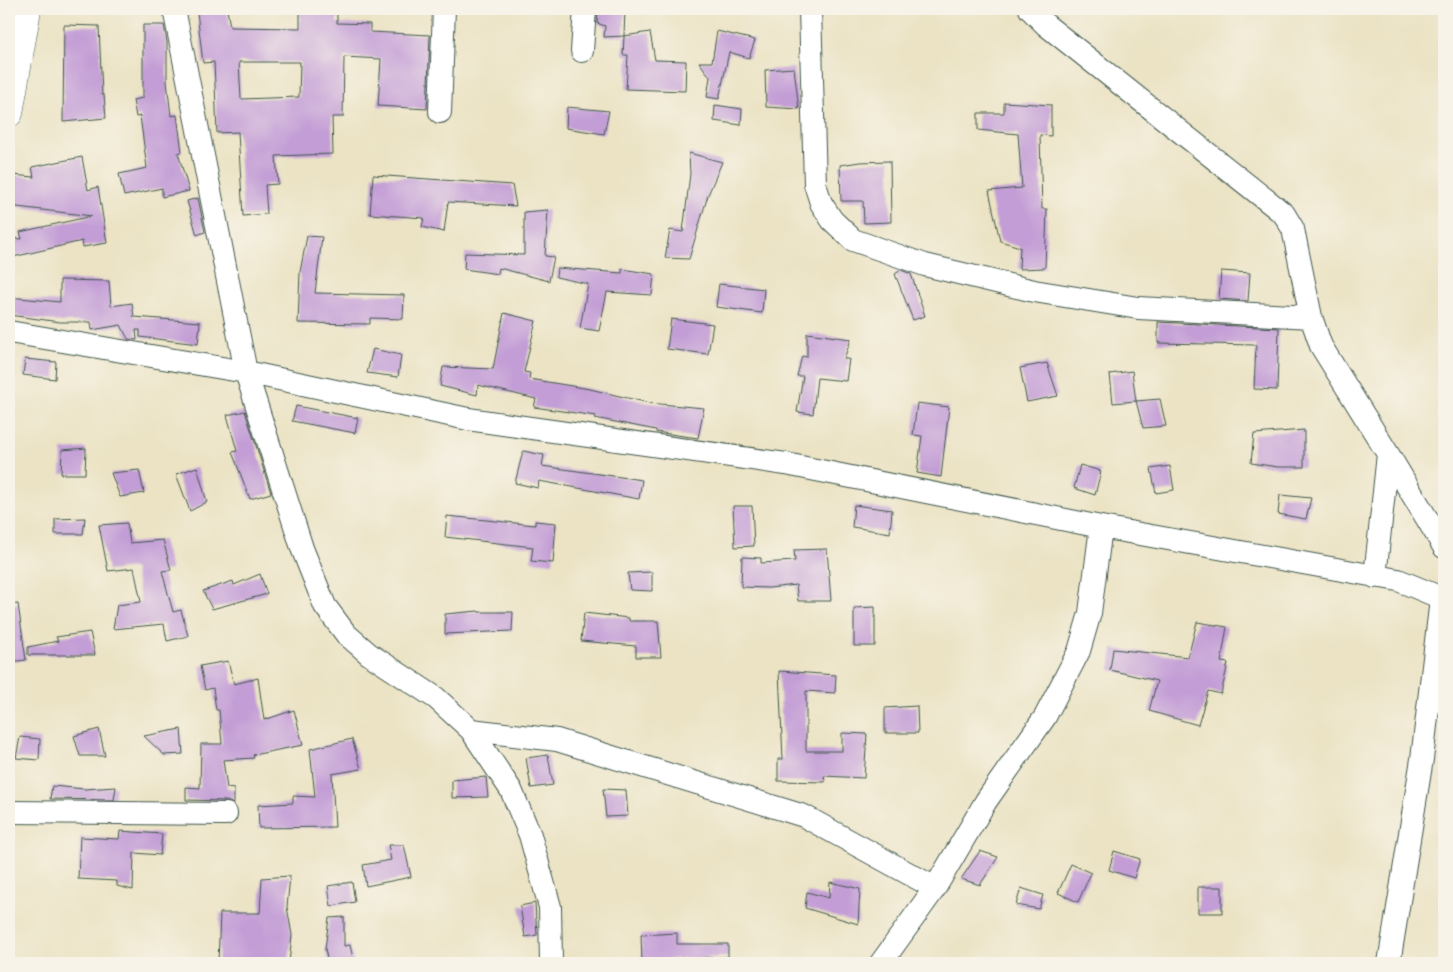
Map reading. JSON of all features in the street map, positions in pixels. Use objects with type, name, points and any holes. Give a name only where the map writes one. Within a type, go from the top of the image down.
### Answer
[{"type":"street","points":[[174,9],[246,372],[302,548],[325,606],[346,634],[369,654],[436,698],[471,730],[511,790],[530,835],[550,907],[551,963]]},
{"type":"street","points":[[440,112],[444,9]]},
{"type":"street","points":[[582,51],[585,9]]},
{"type":"street","points":[[810,9],[815,184],[821,203],[832,220],[853,240],[925,265],[1034,291],[1138,308],[1311,317]]},
{"type":"street","points":[[1030,9],[1046,25],[1284,214],[1293,229],[1311,317],[1321,346],[1444,547]]},
{"type":"street","points":[[9,113],[20,18]]},
{"type":"street","points":[[9,332],[246,372],[468,419],[786,464],[1101,527],[1398,580],[1443,599],[1422,759],[1389,963]]},
{"type":"street","points":[[1375,576],[1388,454]]},
{"type":"street","points":[[881,963],[935,888],[986,801],[1045,717],[1079,651],[1090,613],[1101,527]]},
{"type":"street","points":[[471,730],[557,740],[804,816],[935,888]]},
{"type":"street","points":[[9,812],[226,814]]},
{"type":"building","points":[[227,9],[230,27],[300,28],[300,9],[337,9],[337,23],[370,24],[370,32],[430,35],[427,109],[378,106],[381,59],[344,57],[343,117],[332,117],[333,154],[276,156],[278,184],[265,185],[267,214],[243,216],[238,132],[217,133],[214,62],[203,63],[197,12]],"holes":[[[239,62],[300,62],[299,97],[241,99]]]},
{"type":"building","points":[[598,9],[625,9],[624,36],[604,37],[605,26],[597,23]]},
{"type":"building","points":[[64,25],[99,26],[102,95],[104,95],[106,118],[63,122]]},
{"type":"building","points":[[143,25],[164,25],[167,42],[167,82],[171,116],[177,115],[182,152],[178,153],[189,191],[162,197],[162,188],[124,196],[119,174],[147,168],[140,116],[136,117],[133,100],[143,98]]},
{"type":"building","points":[[717,31],[755,40],[749,58],[729,52],[719,99],[707,97],[710,77],[699,62],[712,62]]},
{"type":"building","points":[[650,32],[655,60],[686,61],[685,91],[626,89],[628,55],[623,55],[624,36]]},
{"type":"building","points":[[794,68],[799,109],[766,107],[765,70]]},
{"type":"building","points":[[1004,102],[1051,105],[1051,136],[1040,135],[1042,209],[1047,209],[1045,268],[1019,269],[1020,247],[1000,241],[989,191],[1022,188],[1018,134],[978,130],[978,113],[1004,113]]},
{"type":"building","points":[[715,105],[742,109],[741,125],[714,121]]},
{"type":"building","points":[[567,107],[609,111],[604,134],[566,128]]},
{"type":"building","points":[[689,153],[722,162],[708,195],[689,259],[665,258],[670,230],[683,232],[690,174]]},
{"type":"building","points":[[82,157],[88,190],[98,187],[107,243],[83,247],[82,241],[9,258],[9,238],[22,239],[20,232],[92,216],[9,206],[12,175],[34,177],[32,167]]},
{"type":"building","points":[[890,161],[891,222],[864,223],[863,201],[841,201],[840,165]]},
{"type":"building","points":[[373,175],[512,185],[516,206],[448,202],[444,232],[422,227],[424,218],[370,214]]},
{"type":"building","points":[[198,198],[205,232],[197,235],[187,201]]},
{"type":"building","points":[[548,210],[545,256],[554,257],[549,281],[499,268],[498,274],[464,269],[465,253],[524,255],[524,212]]},
{"type":"building","points":[[307,236],[322,237],[315,293],[404,295],[403,319],[370,318],[370,324],[298,323],[300,272]]},
{"type":"building","points":[[557,268],[622,273],[622,269],[654,274],[652,295],[607,292],[599,331],[580,328],[588,284],[556,277]]},
{"type":"building","points":[[901,270],[911,274],[925,316],[913,320],[895,274]]},
{"type":"building","points":[[1221,271],[1250,273],[1248,301],[1219,299]]},
{"type":"building","points":[[60,280],[109,281],[111,306],[132,303],[134,317],[200,322],[198,344],[140,337],[140,330],[136,330],[137,340],[128,339],[121,325],[92,330],[91,322],[60,322],[9,315],[9,297],[60,302]]},
{"type":"building","points":[[719,284],[764,289],[762,313],[716,307]]},
{"type":"building","points":[[504,313],[536,321],[524,372],[530,373],[529,379],[590,389],[649,403],[704,408],[698,438],[656,432],[656,430],[595,418],[596,416],[534,407],[536,399],[478,385],[477,395],[440,386],[443,367],[493,369]]},
{"type":"building","points":[[671,319],[713,324],[708,354],[667,349]]},
{"type":"building","points":[[1158,322],[1279,328],[1277,390],[1254,389],[1256,345],[1158,343]]},
{"type":"building","points":[[807,333],[851,339],[844,359],[849,359],[846,381],[817,378],[813,414],[797,412],[803,376],[797,376],[802,356],[807,357]]},
{"type":"building","points":[[373,349],[401,355],[398,377],[367,373]]},
{"type":"building","points":[[25,359],[56,362],[55,379],[23,375]]},
{"type":"building","points":[[1047,363],[1058,396],[1027,402],[1020,368]]},
{"type":"building","points":[[1132,371],[1136,401],[1113,403],[1110,374]]},
{"type":"building","points":[[1160,399],[1166,426],[1143,428],[1136,401]]},
{"type":"building","points":[[917,403],[949,407],[941,477],[917,473],[922,436],[913,435]]},
{"type":"building","points":[[296,406],[358,418],[355,433],[292,421]]},
{"type":"building","points":[[245,411],[271,493],[250,499],[232,452],[237,451],[227,415]]},
{"type":"building","points":[[1304,430],[1304,467],[1278,467],[1251,463],[1254,434]]},
{"type":"building","points":[[86,448],[85,474],[61,474],[62,450]]},
{"type":"building","points":[[523,451],[544,455],[542,466],[642,480],[639,499],[539,481],[538,488],[515,483]]},
{"type":"building","points":[[1080,465],[1101,471],[1095,495],[1074,488]]},
{"type":"building","points":[[1170,466],[1174,490],[1156,493],[1151,469]]},
{"type":"building","points":[[197,467],[207,502],[190,511],[176,474]]},
{"type":"building","points":[[139,470],[144,493],[120,497],[111,473]]},
{"type":"building","points":[[1280,495],[1311,498],[1306,519],[1278,514]]},
{"type":"building","points":[[854,505],[892,510],[890,533],[852,527]]},
{"type":"building","points":[[733,506],[752,506],[754,546],[735,547]]},
{"type":"building","points":[[447,516],[535,525],[535,521],[556,523],[553,563],[531,561],[533,547],[445,537]]},
{"type":"building","points":[[85,518],[83,534],[55,534],[55,519]]},
{"type":"building","points":[[127,523],[130,543],[163,540],[171,570],[162,571],[173,612],[181,610],[188,636],[167,641],[164,624],[113,629],[117,605],[141,602],[134,568],[108,571],[99,525]]},
{"type":"building","points":[[827,549],[831,601],[798,601],[796,585],[769,588],[741,587],[742,557],[761,558],[761,563],[795,561],[794,550]]},
{"type":"building","points":[[652,572],[652,591],[630,590],[628,573]]},
{"type":"building","points":[[260,574],[267,594],[212,609],[203,591],[233,581],[234,585]]},
{"type":"building","points":[[18,604],[26,660],[9,662],[9,605]]},
{"type":"building","points":[[875,607],[875,646],[854,646],[854,608]]},
{"type":"building","points":[[478,611],[513,612],[512,631],[445,634],[445,614]]},
{"type":"building","points":[[584,613],[629,618],[629,621],[658,621],[661,657],[636,657],[636,646],[581,641]]},
{"type":"building","points":[[1197,622],[1227,627],[1221,662],[1228,663],[1221,694],[1208,691],[1198,725],[1149,711],[1157,681],[1110,670],[1113,649],[1188,657]]},
{"type":"building","points":[[90,632],[95,655],[28,655],[28,647],[58,641],[56,637]]},
{"type":"building","points":[[228,661],[234,684],[258,678],[264,720],[294,710],[303,745],[253,755],[254,758],[223,760],[227,788],[234,789],[234,804],[226,801],[186,800],[186,787],[200,788],[201,744],[222,744],[219,710],[216,710],[213,688],[205,690],[200,666]]},
{"type":"building","points":[[779,671],[836,675],[835,693],[806,691],[806,751],[842,751],[842,733],[867,734],[864,778],[824,776],[825,782],[778,781],[778,759],[783,759]]},
{"type":"building","points":[[917,706],[918,733],[885,733],[885,708]]},
{"type":"building","points":[[99,729],[105,756],[80,756],[74,736]]},
{"type":"building","points":[[181,729],[183,754],[164,755],[144,736]]},
{"type":"building","points":[[20,737],[40,739],[39,760],[16,758]]},
{"type":"building","points":[[352,739],[361,769],[332,774],[335,827],[259,828],[258,805],[293,803],[293,796],[315,797],[310,749]]},
{"type":"building","points":[[548,755],[553,785],[531,788],[526,758]]},
{"type":"building","points":[[486,777],[488,797],[452,798],[452,780]]},
{"type":"building","points":[[52,786],[85,789],[116,787],[114,800],[50,799]]},
{"type":"building","points":[[603,789],[626,790],[628,816],[606,817]]},
{"type":"building","points":[[120,831],[162,834],[160,855],[134,853],[133,890],[117,886],[117,881],[78,879],[80,837],[119,839]]},
{"type":"building","points":[[388,845],[404,845],[411,877],[366,886],[363,865],[391,860]]},
{"type":"building","points":[[980,851],[998,857],[980,885],[961,879]]},
{"type":"building","points":[[1114,851],[1140,859],[1134,878],[1109,870]]},
{"type":"building","points":[[1071,864],[1091,873],[1078,902],[1058,893]]},
{"type":"building","points":[[290,876],[287,907],[292,935],[289,963],[218,963],[220,913],[260,913],[262,878]]},
{"type":"building","points":[[352,882],[355,902],[331,906],[328,886]]},
{"type":"building","points":[[830,882],[860,889],[858,924],[805,908],[807,892],[829,898]]},
{"type":"building","points":[[1198,887],[1222,887],[1222,913],[1198,913]]},
{"type":"building","points":[[1021,888],[1043,895],[1039,909],[1016,905]]},
{"type":"building","points":[[535,903],[537,935],[525,937],[520,906]]},
{"type":"building","points":[[344,917],[344,946],[350,945],[354,963],[328,963],[325,949],[329,918]]},
{"type":"building","points":[[677,933],[677,944],[728,944],[728,957],[704,958],[704,963],[689,963],[689,958],[642,961],[641,935]]}]
